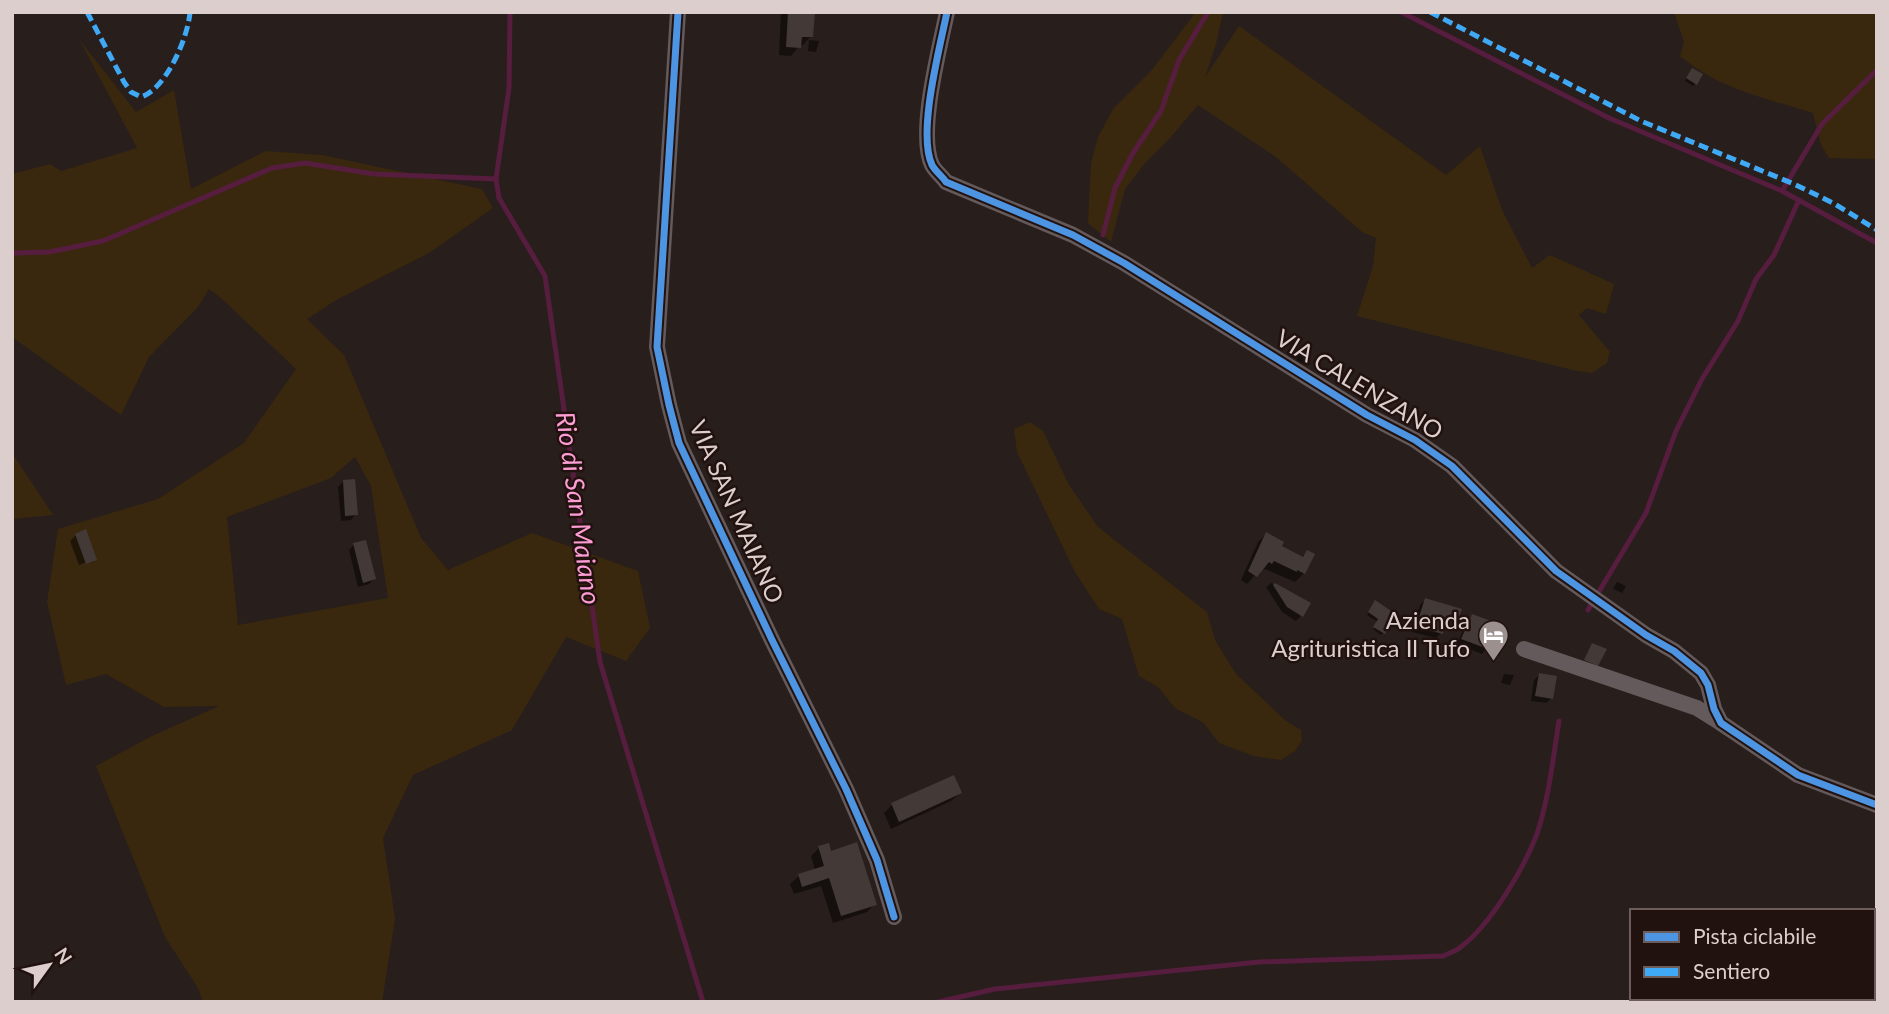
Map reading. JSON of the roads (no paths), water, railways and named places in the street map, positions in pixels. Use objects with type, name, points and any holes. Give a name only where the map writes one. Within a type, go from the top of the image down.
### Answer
[{"type":"street","name":"VIA SAN MAIANO","points":[[678,12],[657,347],[669,405],[679,443],[877,859],[894,917]]},
{"type":"street","name":"VIA CALENZANO","points":[[947,12],[935,72],[927,145],[932,165],[946,181],[1073,235],[1124,263],[1367,415],[1415,440],[1452,466],[1556,571],[1646,635],[1674,651],[1701,673],[1721,723]]},
{"type":"street","points":[[1524,649],[1697,708],[1798,775],[1877,805]]},
{"type":"waterway","name":"Rio di San Maiano","points":[[510,12],[509,88],[496,179],[499,198],[545,276],[600,662],[703,1002]]},
{"type":"waterway","points":[[1103,235],[1115,188],[1133,153],[1161,111],[1179,60],[1208,12]]},
{"type":"waterway","points":[[1401,12],[1609,118],[1782,191],[1877,243]]},
{"type":"waterway","points":[[1782,191],[1822,124],[1877,70]]},
{"type":"waterway","points":[[12,253],[49,252],[103,241],[272,168],[305,163],[374,174],[496,179]]},
{"type":"waterway","points":[[1588,610],[1646,513],[1676,431],[1702,379],[1738,321],[1756,279],[1774,255],[1799,200]]},
{"type":"waterway","points":[[938,1002],[995,989],[1259,962],[1443,956],[1453,952],[1473,936],[1495,910],[1531,848],[1545,806],[1559,721]]},
{"type":"place","name":"Azienda Agrituristica Il Tufo","points":[[1493,662]]}]
